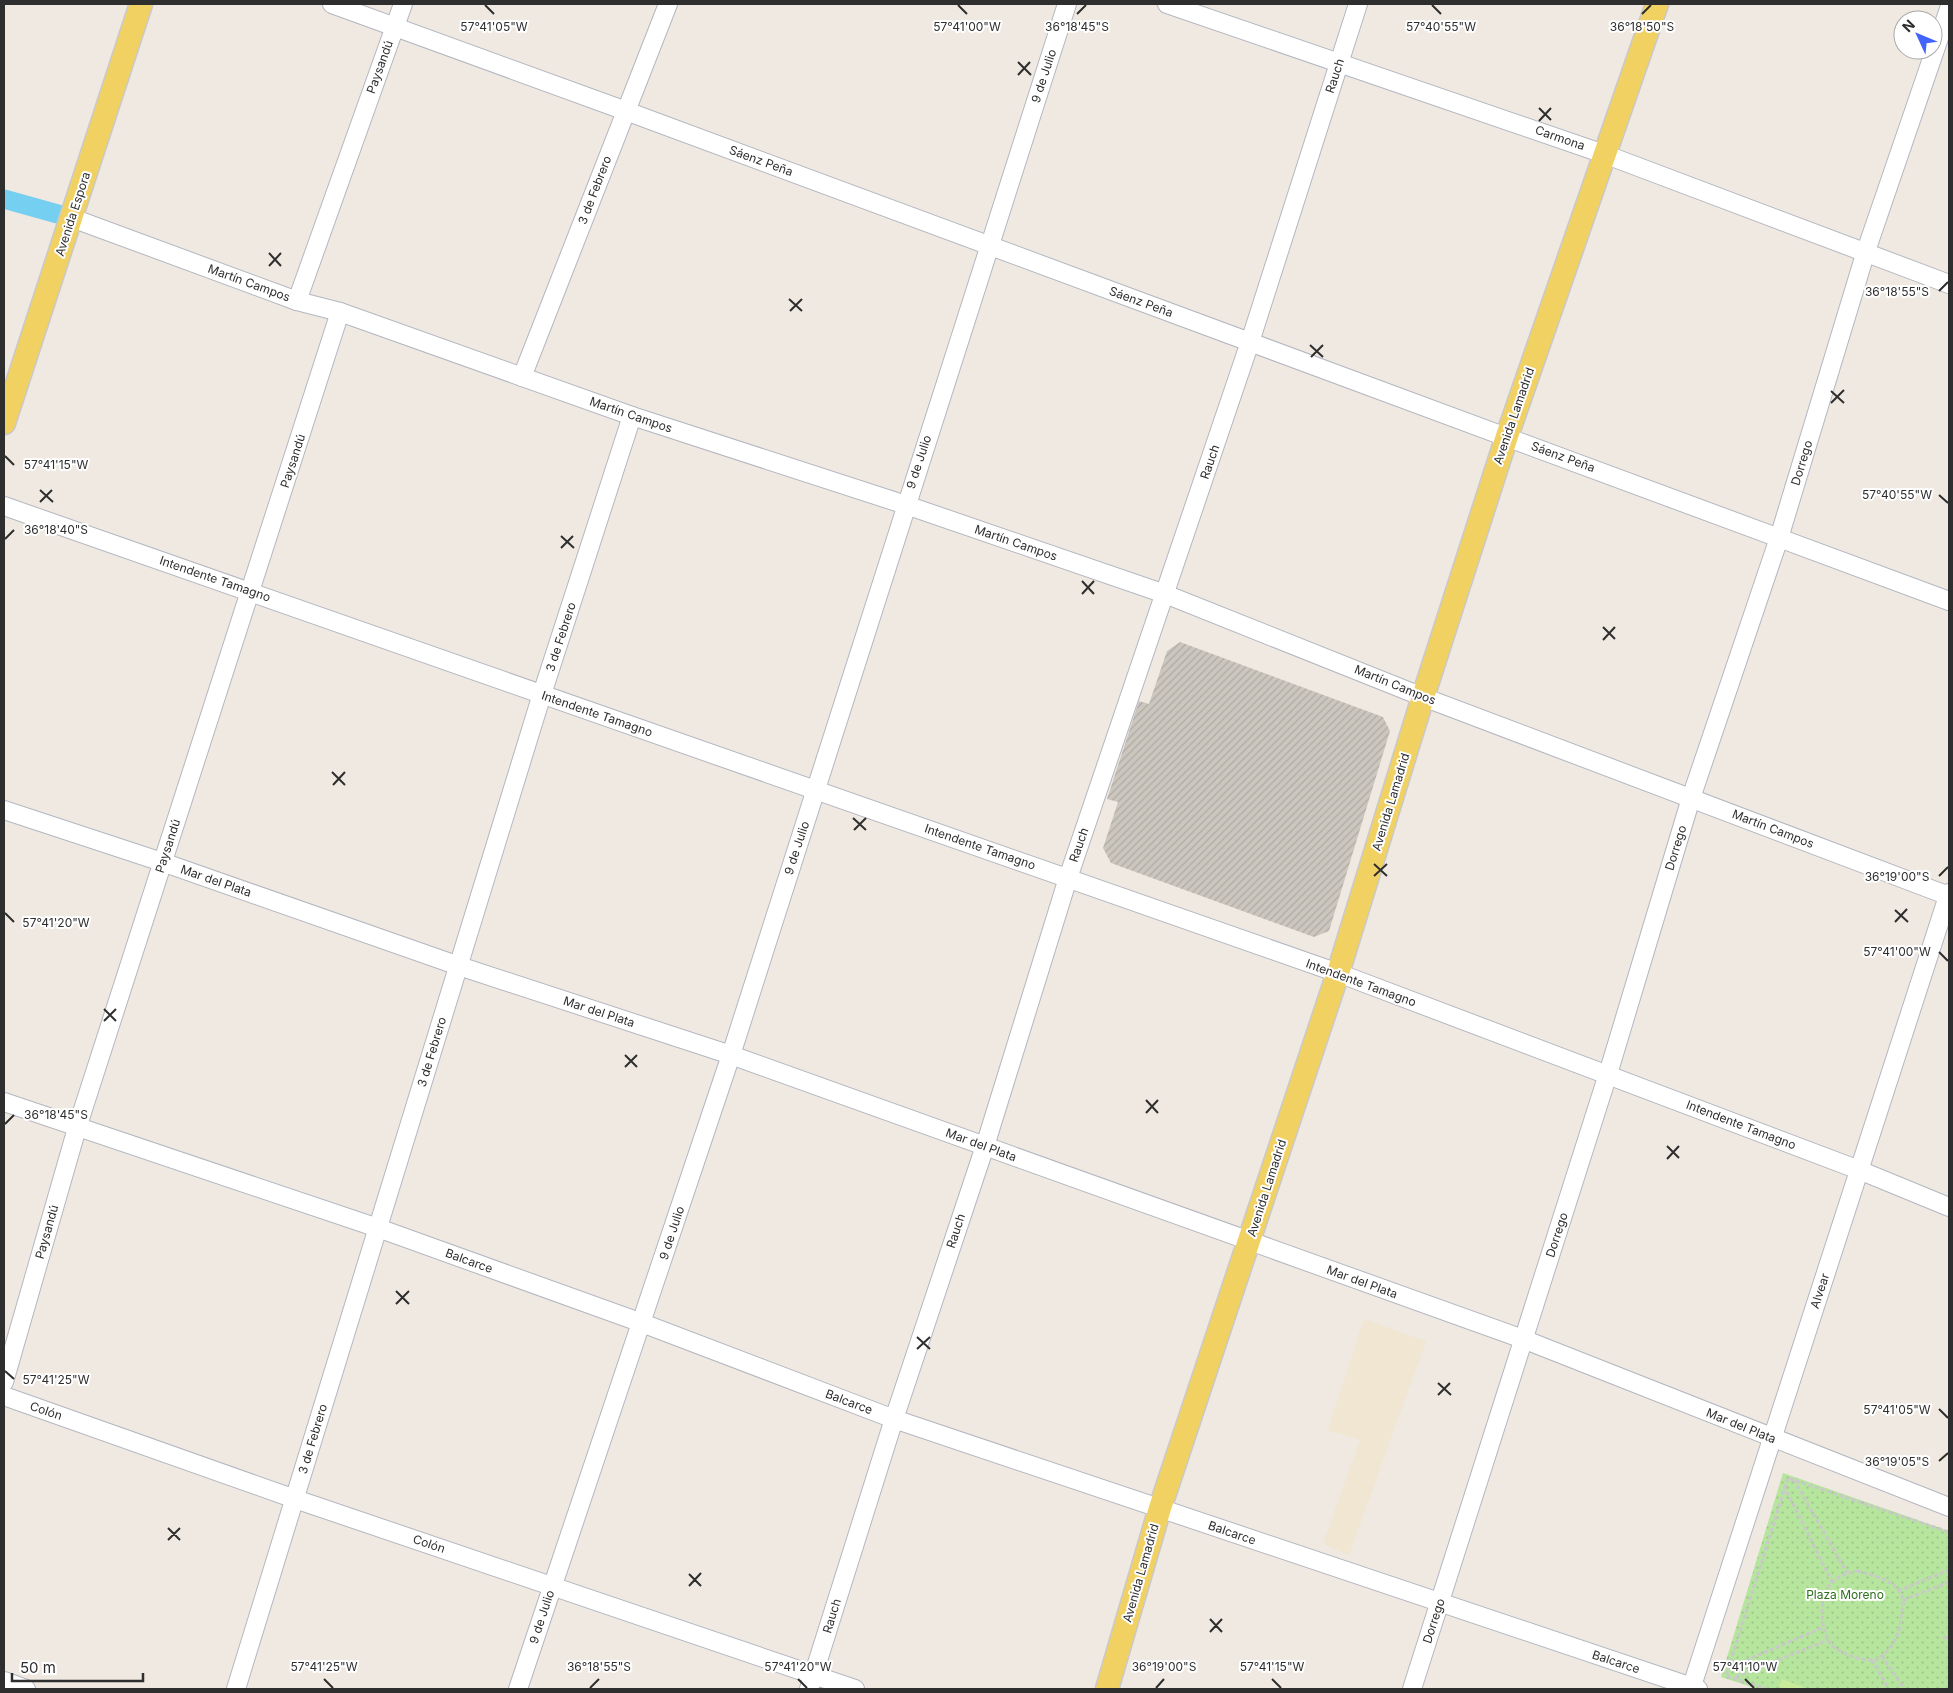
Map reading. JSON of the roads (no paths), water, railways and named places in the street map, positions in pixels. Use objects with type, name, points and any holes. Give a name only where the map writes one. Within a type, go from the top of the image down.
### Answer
[{"type":"main road","name":"Avenida Espora","points":[[4,423],[141,4]]},
{"type":"main road","name":"Avenida Lamadrid","points":[[1107,1689],[1160,1508],[1338,973],[1507,436],[1657,4]]},
{"type":"street","name":"Sáenz Peña","points":[[332,4],[626,110],[1949,601]]},
{"type":"street","name":"Paysandú","points":[[297,300],[403,4]]},
{"type":"street","name":"3 de Febrero","points":[[522,377],[668,4]]},
{"type":"street","name":"9 de Julio","points":[[518,1689],[731,1055],[1067,4]]},
{"type":"street","name":"Carmona","points":[[1166,4],[1604,154],[1866,251],[1949,284]]},
{"type":"street","name":"Rauch","points":[[811,1682],[894,1419],[985,1146],[1068,878],[1250,342],[1358,4]]},
{"type":"street","name":"Dorrego","points":[[1412,1689],[1608,1074],[1691,798],[1779,538],[1866,251],[1949,9]]},
{"type":"street","name":"Martín Campos","points":[[72,218],[297,300],[340,312],[632,416],[906,505],[1165,594],[1424,697],[1949,895]]},
{"type":"street","name":"Paysandú","points":[[4,1382],[77,1128],[340,312]]},
{"type":"street","name":"3 de Febrero","points":[[236,1689],[542,694],[632,416]]},
{"type":"street","name":"Intendente Tamagno","points":[[4,506],[1338,973],[1608,1074],[1949,1206]]},
{"type":"street","name":"Mar del Plata","points":[[4,810],[162,862],[459,966],[731,1055],[985,1146],[1523,1339],[1949,1507]]},
{"type":"street","name":"Alvear","points":[[1694,1688],[1949,895]]},
{"type":"street","name":"Balcarce","points":[[4,1102],[378,1228],[642,1323],[894,1419],[1694,1688]]},
{"type":"street","name":"Colón","points":[[4,1396],[295,1498],[553,1585],[811,1682],[855,1689]]},
{"type":"street","points":[[4,1681],[26,1689]]},
{"type":"waterway","points":[[4,199],[72,218]]},
{"type":"park label","name":"Plaza Moreno","points":[[1845,1595]]}]
